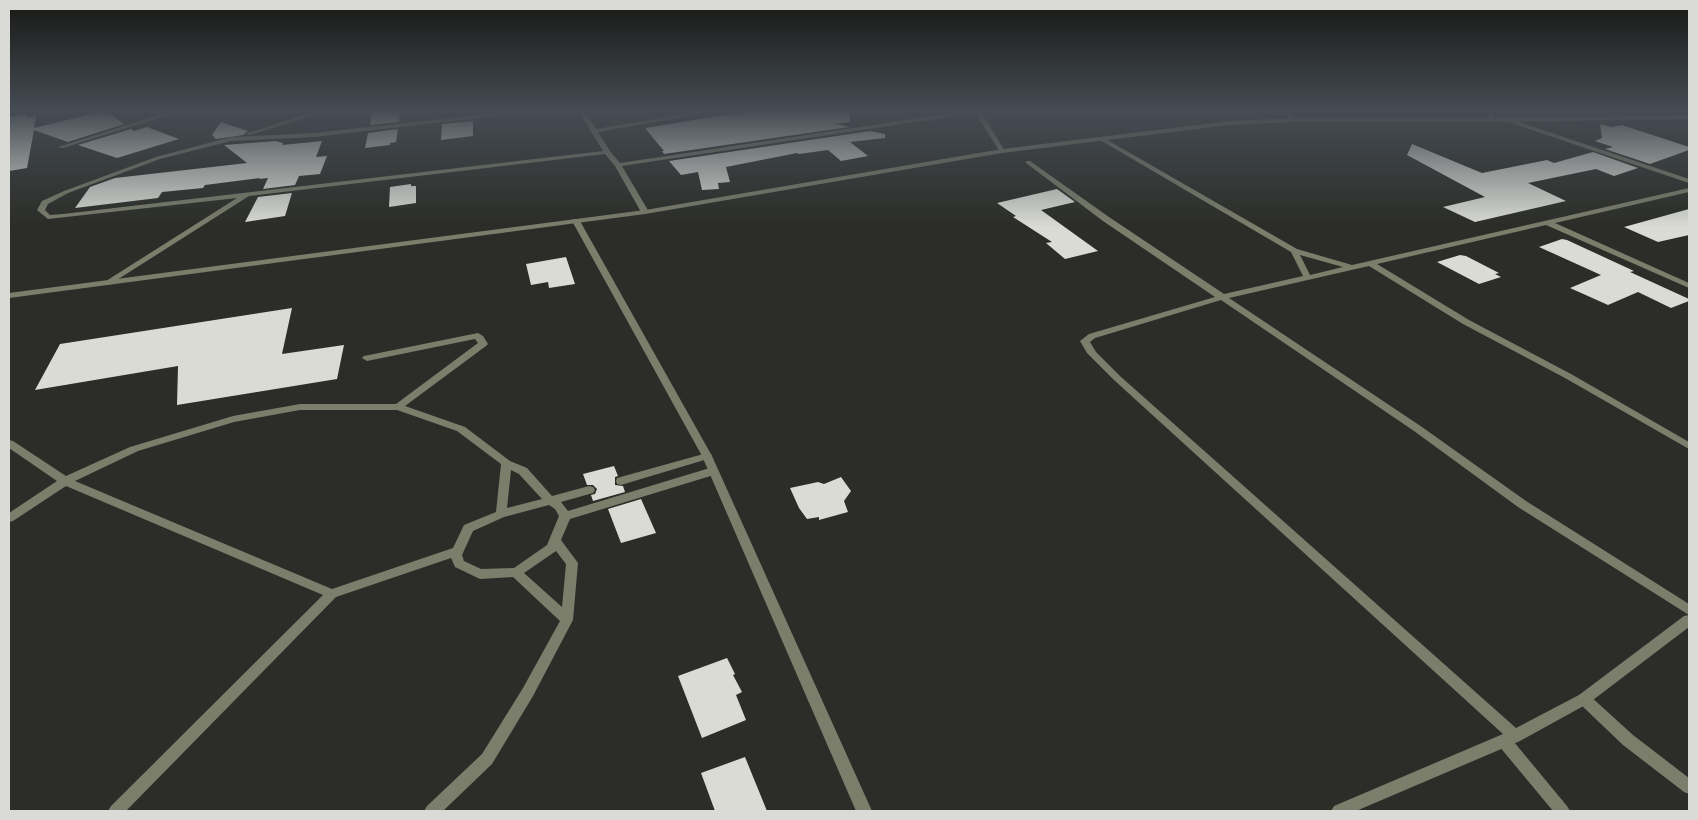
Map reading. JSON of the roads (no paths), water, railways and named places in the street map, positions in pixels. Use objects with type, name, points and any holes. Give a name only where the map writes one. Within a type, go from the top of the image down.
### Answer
[{"type":"street","points":[[187,150],[167,155],[85,184],[45,203],[40,210],[48,216],[63,216],[607,152],[618,165],[645,212]]},
{"type":"street","points":[[618,165],[717,150]]},
{"type":"street","points":[[9,296],[645,212],[1008,150]]},
{"type":"street","points":[[1123,150],[1294,251],[1350,267]]},
{"type":"street","points":[[1597,150],[1689,181]]},
{"type":"street","points":[[1028,162],[1106,219],[1418,429],[1522,504],[1689,610]]},
{"type":"street","points":[[1562,811],[1509,738],[1117,378],[1092,353],[1085,341],[1092,336],[1223,297],[1689,190]]},
{"type":"street","points":[[109,283],[249,193]]},
{"type":"street","points":[[576,221],[707,456],[864,811]]},
{"type":"street","points":[[1546,222],[1689,286]]},
{"type":"street","points":[[1294,251],[1307,277]]},
{"type":"street","points":[[1372,264],[1466,322],[1568,376],[1689,446]]},
{"type":"street","points":[[367,358],[478,336],[483,344],[398,407]]},
{"type":"street","points":[[9,518],[65,481],[134,449],[233,419],[300,407],[398,407],[461,428],[506,463],[523,471],[550,501],[559,506],[564,516],[552,548]]},
{"type":"street","points":[[9,443],[65,481],[332,594]]},
{"type":"street","points":[[621,481],[707,456]]},
{"type":"street","points":[[501,514],[506,463]]},
{"type":"street","points":[[564,516],[713,471]]},
{"type":"street","points":[[432,811],[488,759],[528,692],[566,620],[572,563],[556,542],[552,548],[516,572],[480,574],[459,564],[456,555],[468,528],[501,514],[589,490]]},
{"type":"street","points":[[116,811],[332,594],[458,551]]},
{"type":"street","points":[[516,572],[566,620]]},
{"type":"street","points":[[1339,811],[1509,738],[1584,699],[1689,620]]},
{"type":"street","points":[[1584,699],[1628,740],[1689,787]]}]
